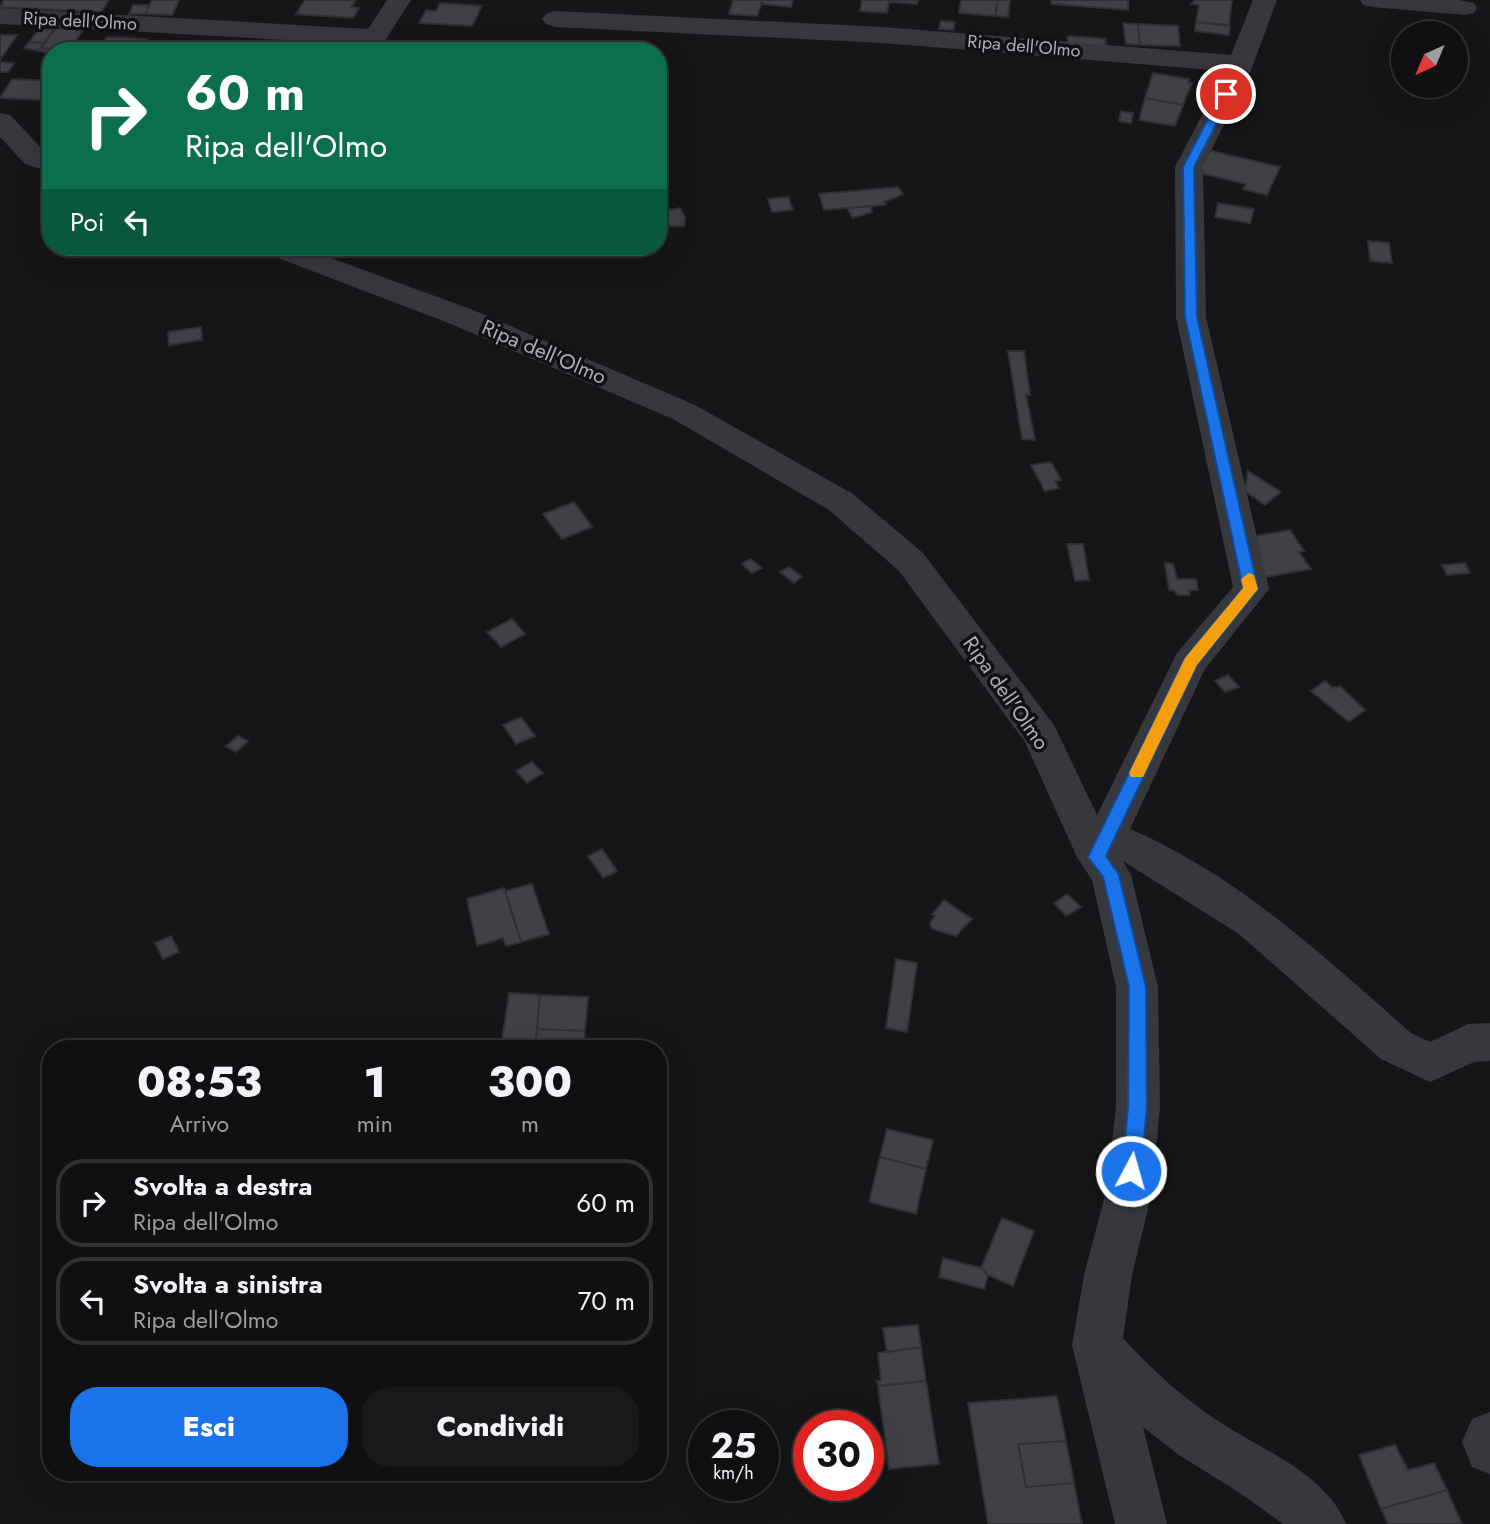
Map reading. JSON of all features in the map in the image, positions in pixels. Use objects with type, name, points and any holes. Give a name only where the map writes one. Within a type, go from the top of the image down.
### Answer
[{"type":"street","name":"Ripa dell'Olmo","points":[[0,16],[374,37],[399,0]]},
{"type":"street","points":[[1265,0],[1240,64],[1189,167],[1191,317],[1251,589],[1190,662],[1102,847],[1139,850],[1254,922],[1396,1046],[1430,1063],[1468,1043],[1490,1042]]},
{"type":"street","points":[[1372,0],[1465,8]]},
{"type":"street","points":[[244,30],[260,10]]},
{"type":"street","name":"Ripa dell'Olmo","points":[[555,19],[883,35],[1240,64]]},
{"type":"street","points":[[0,121],[35,158],[42,161]]},
{"type":"street","name":"Ripa dell'Olmo","points":[[299,256],[462,317],[684,412],[841,502],[911,562],[1041,735],[1102,847],[1137,987],[1138,1107],[1129,1192],[1108,1275],[1097,1345]]},
{"type":"street","points":[[1097,1345],[1140,1524]]},
{"type":"street","points":[[1097,1345],[1121,1373],[1195,1435],[1302,1504],[1320,1524]]},
{"type":"street","points":[[1490,1437],[1487,1442],[1490,1449]]},
{"type":"building","points":[[4,0],[109,0],[101,12],[0,7]]},
{"type":"building","points":[[152,0],[179,0],[172,15],[145,14]]},
{"type":"building","points":[[305,0],[356,0],[351,7],[359,8],[353,18],[296,14]]},
{"type":"building","points":[[733,0],[763,0],[757,16],[729,14]]},
{"type":"building","points":[[763,0],[793,0],[791,7],[761,4]]},
{"type":"building","points":[[862,0],[918,0],[917,4],[889,2],[887,13],[860,11]]},
{"type":"building","points":[[961,0],[998,0],[995,16],[959,13]]},
{"type":"building","points":[[998,0],[1010,0],[1008,17],[995,16]]},
{"type":"building","points":[[1052,0],[1128,0],[1128,10],[1051,4]]},
{"type":"building","points":[[1195,0],[1232,0],[1229,25],[1196,22],[1199,5],[1191,4]]},
{"type":"building","points":[[440,3],[482,6],[472,26],[419,23],[426,10],[436,11]]},
{"type":"building","points":[[133,5],[150,5],[145,14],[129,14]]},
{"type":"building","points":[[941,21],[955,22],[953,30],[939,29]]},
{"type":"building","points":[[1196,22],[1230,26],[1229,35],[1195,31]]},
{"type":"building","points":[[1123,23],[1138,24],[1140,45],[1126,44]]},
{"type":"building","points":[[1138,24],[1178,26],[1180,46],[1140,45]]},
{"type":"building","points":[[56,28],[83,30],[75,42],[45,42]]},
{"type":"building","points":[[39,29],[54,30],[46,42],[29,42]]},
{"type":"building","points":[[0,35],[17,35],[0,60]]},
{"type":"building","points":[[1068,36],[1106,39],[1105,47],[1067,44]]},
{"type":"building","points":[[107,37],[147,39],[145,42],[104,42]]},
{"type":"building","points":[[29,42],[42,43],[42,51],[24,48]]},
{"type":"building","points":[[0,62],[14,63],[8,72],[0,72]]},
{"type":"building","points":[[1153,73],[1189,79],[1188,83],[1192,83],[1183,105],[1145,98]]},
{"type":"building","points":[[12,79],[42,81],[42,100],[0,98]]},
{"type":"building","points":[[1145,98],[1183,105],[1175,126],[1139,120]]},
{"type":"building","points":[[1121,111],[1133,113],[1131,123],[1119,121]]},
{"type":"building","points":[[1207,150],[1280,167],[1267,195],[1243,189],[1246,184],[1196,172]]},
{"type":"building","points":[[898,187],[903,194],[884,202],[884,205],[824,210],[819,194]]},
{"type":"building","points":[[788,197],[793,210],[772,212],[768,199]]},
{"type":"building","points":[[1218,203],[1254,209],[1250,223],[1215,217]]},
{"type":"building","points":[[871,206],[872,212],[853,218],[847,208]]},
{"type":"building","points":[[680,208],[685,217],[684,226],[667,226],[667,210]]},
{"type":"building","points":[[1368,241],[1389,243],[1392,263],[1370,261]]},
{"type":"building","points":[[201,327],[202,340],[169,345],[168,332]]},
{"type":"building","points":[[1008,351],[1024,351],[1030,395],[1026,395],[1035,440],[1022,439]]},
{"type":"building","points":[[1051,462],[1061,480],[1055,481],[1059,488],[1045,491],[1031,465]]},
{"type":"building","points":[[1248,471],[1281,492],[1265,505],[1245,491]]},
{"type":"building","points":[[574,502],[592,527],[562,539],[543,514]]},
{"type":"building","points":[[1290,530],[1304,551],[1299,552],[1311,569],[1265,577],[1249,537]]},
{"type":"building","points":[[1067,544],[1083,544],[1089,580],[1075,581]]},
{"type":"building","points":[[751,559],[762,568],[752,573],[742,564]]},
{"type":"building","points":[[1165,563],[1173,564],[1177,579],[1196,579],[1198,590],[1189,590],[1190,595],[1177,595],[1175,591],[1169,590]]},
{"type":"building","points":[[1465,563],[1470,573],[1447,575],[1442,565]]},
{"type":"building","points":[[789,567],[802,577],[794,583],[780,572]]},
{"type":"building","points":[[512,619],[525,634],[501,647],[487,632]]},
{"type":"building","points":[[1228,675],[1239,687],[1225,692],[1215,681]]},
{"type":"building","points":[[1325,681],[1333,688],[1340,686],[1365,710],[1349,722],[1311,691]]},
{"type":"building","points":[[521,717],[535,736],[516,744],[503,725]]},
{"type":"building","points":[[238,736],[248,741],[236,752],[226,746]]},
{"type":"building","points":[[532,762],[543,773],[527,783],[516,771]]},
{"type":"building","points":[[602,849],[617,871],[603,878],[588,856]]},
{"type":"building","points":[[532,884],[549,934],[521,942],[505,891]]},
{"type":"building","points":[[504,888],[521,942],[506,946],[503,938],[477,946],[467,899]]},
{"type":"building","points":[[1067,894],[1081,907],[1066,916],[1054,903]]},
{"type":"building","points":[[944,900],[972,919],[956,936],[932,929],[930,923],[935,916],[932,914]]},
{"type":"building","points":[[171,936],[179,952],[163,959],[155,943]]},
{"type":"building","points":[[896,959],[917,963],[907,1032],[886,1028]]},
{"type":"building","points":[[509,993],[540,995],[536,1040],[502,1040]]},
{"type":"building","points":[[540,995],[588,997],[585,1031],[537,1029]]},
{"type":"building","points":[[537,1029],[585,1031],[584,1040],[536,1040]]},
{"type":"building","points":[[887,1129],[933,1140],[926,1169],[880,1157]]},
{"type":"building","points":[[880,1157],[926,1169],[916,1214],[869,1202]]},
{"type":"building","points":[[1002,1218],[1034,1231],[1013,1286],[988,1275],[981,1268]]},
{"type":"building","points":[[943,1258],[981,1268],[988,1275],[984,1289],[939,1277]]},
{"type":"building","points":[[918,1325],[921,1347],[887,1352],[883,1328]]},
{"type":"building","points":[[921,1347],[926,1381],[878,1386],[877,1381],[881,1381],[878,1353]]},
{"type":"building","points":[[926,1381],[939,1464],[889,1469],[884,1410],[881,1410],[878,1386]]},
{"type":"building","points":[[1057,1396],[1066,1441],[1018,1444],[1026,1487],[1074,1483],[1082,1524],[988,1524],[968,1403]]},
{"type":"building","points":[[1066,1441],[1074,1483],[1026,1487],[1018,1444]]},
{"type":"building","points":[[1395,1445],[1408,1470],[1434,1463],[1447,1490],[1381,1509],[1359,1455]]},
{"type":"building","points":[[1447,1490],[1462,1524],[1388,1524],[1381,1509]]},
{"type":"slow traffic","points":[[1137,773],[1190,662],[1251,589],[1249,579]]},
{"type":"route","points":[[1131,1171],[1138,1107],[1137,987],[1111,875],[1097,857],[1190,662],[1251,589],[1191,317],[1189,167],[1226,94]]}]
